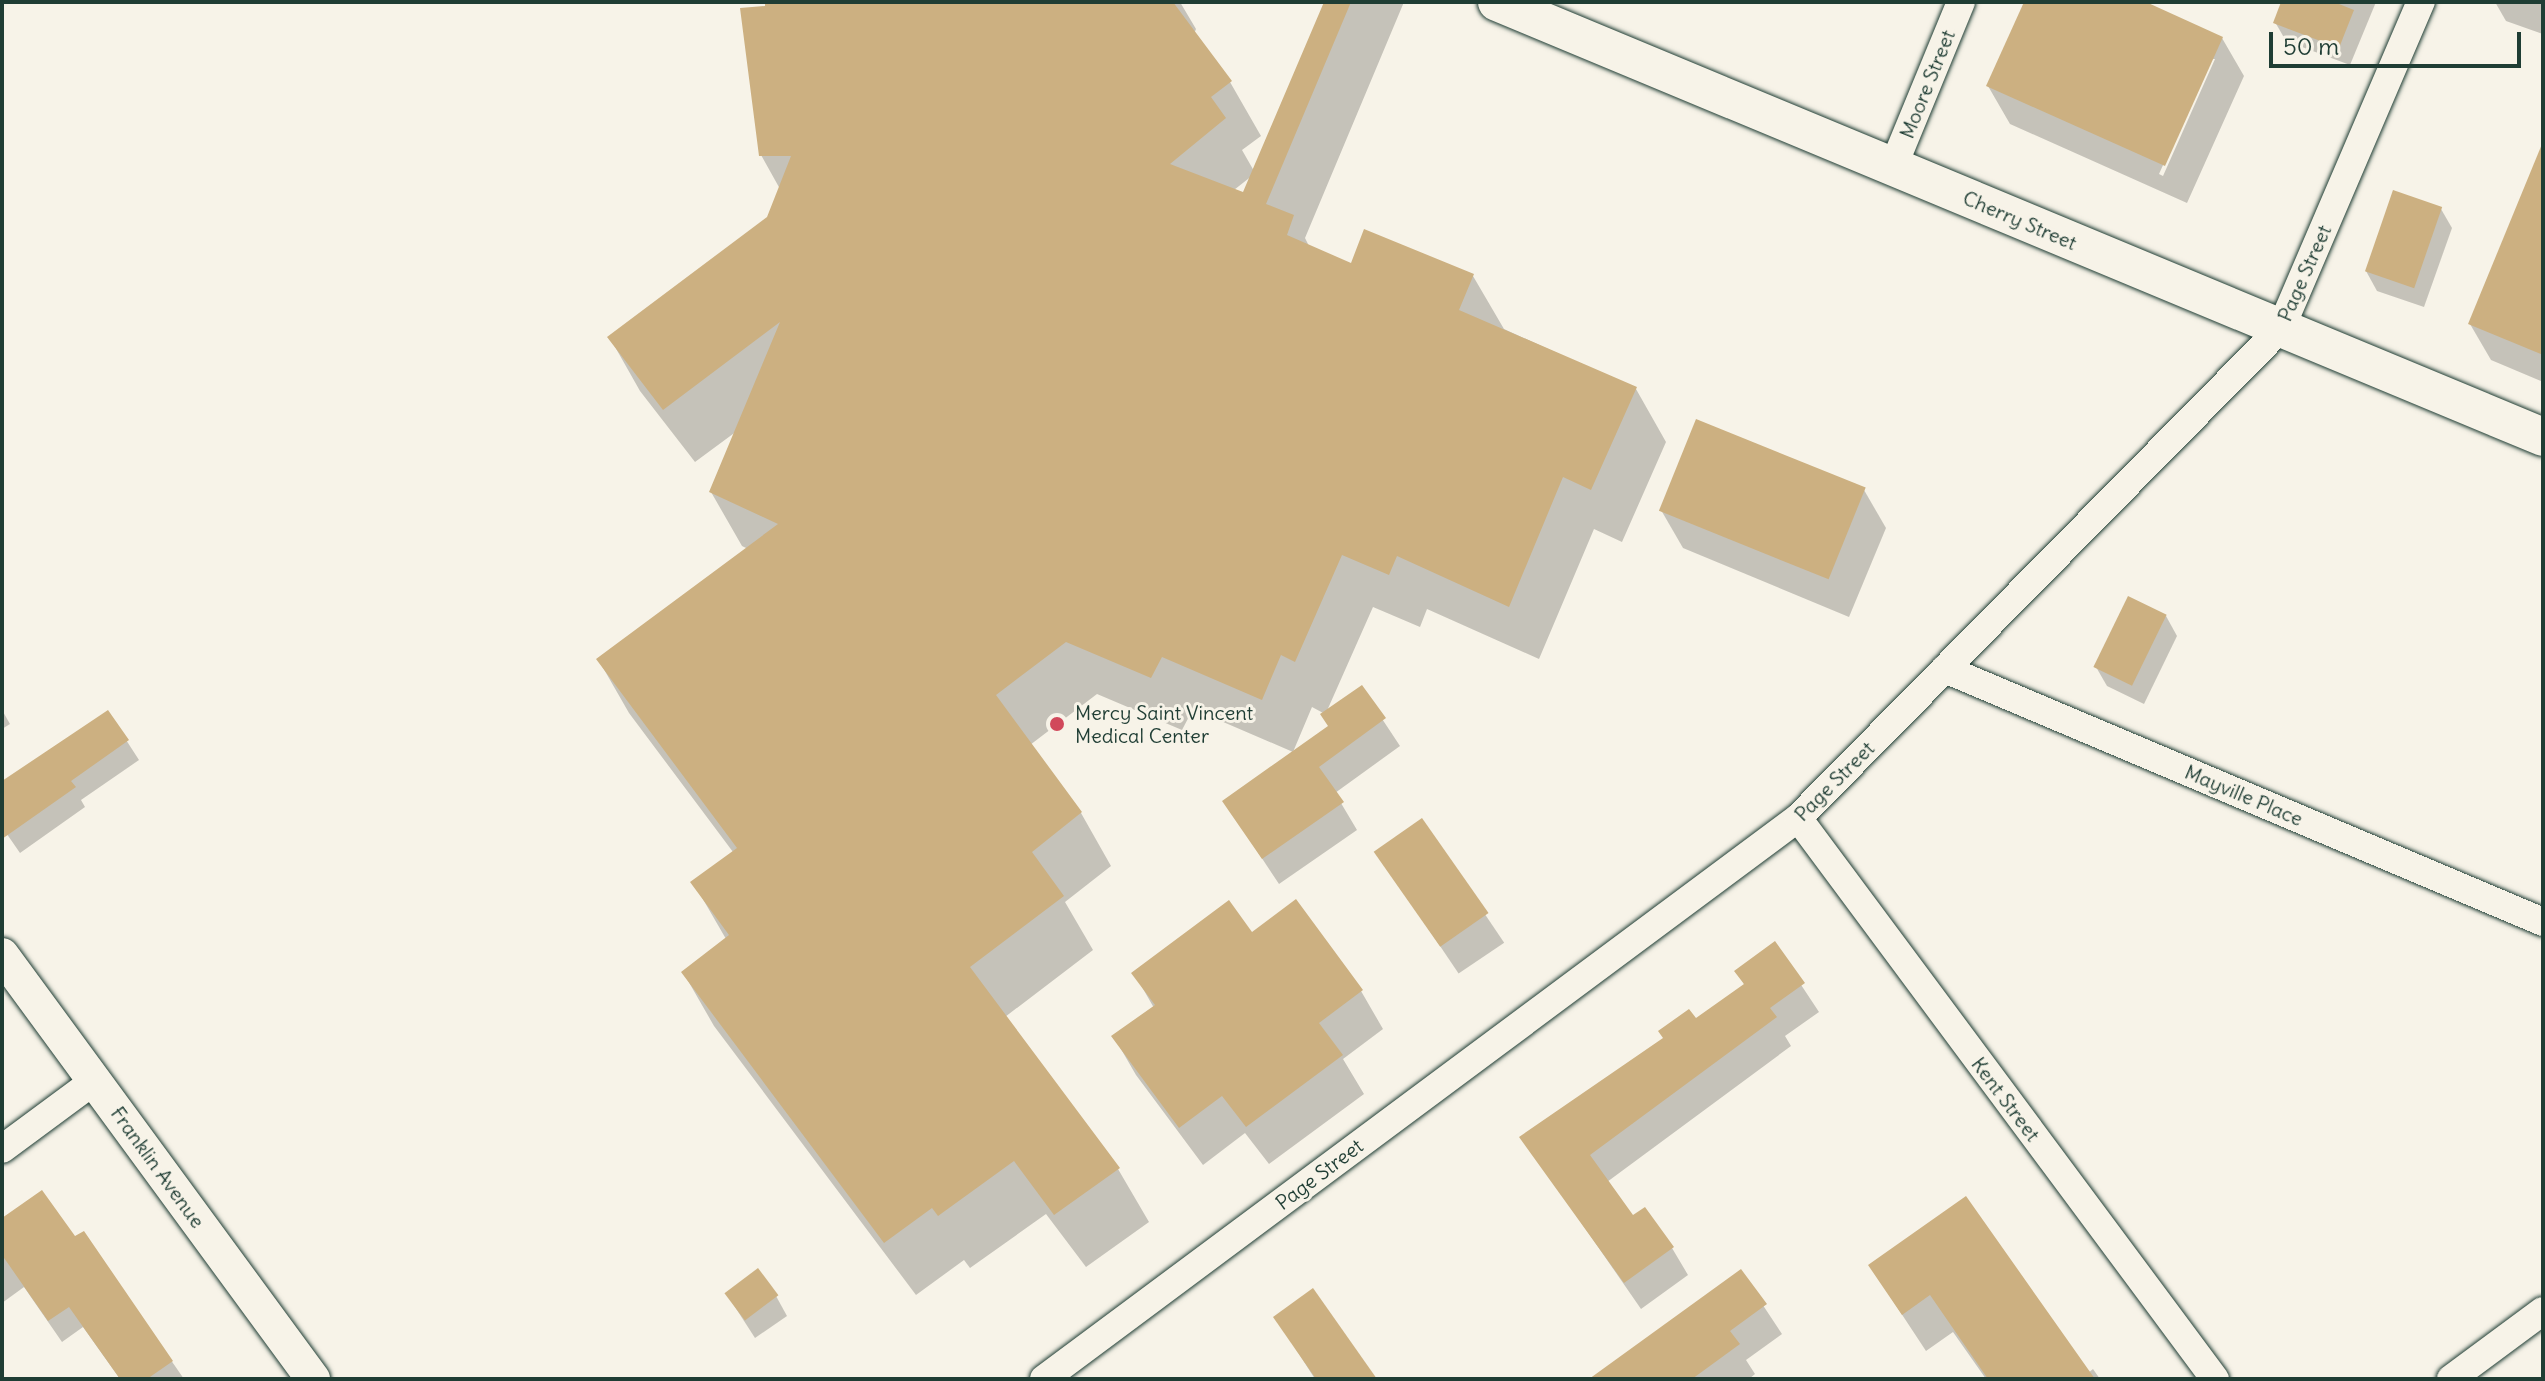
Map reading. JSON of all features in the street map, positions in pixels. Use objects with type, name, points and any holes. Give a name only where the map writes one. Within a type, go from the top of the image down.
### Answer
[{"type":"main road","name":"Cherry Street","points":[[1505,4],[2543,437]]},
{"type":"street","name":"Moore Street","points":[[1893,167],[1961,2]]},
{"type":"street","name":"Page Street","points":[[1044,1379],[1798,818],[2281,328],[2421,2]]},
{"type":"street","name":"Mayville Place","points":[[1945,669],[2543,922]]},
{"type":"street","name":"Kent Street","points":[[1798,818],[2215,1379]]},
{"type":"street","name":"Franklin Avenue","points":[[2,955],[313,1379]]},
{"type":"street","points":[[2,1149],[94,1081]]},
{"type":"street","points":[[2451,1379],[2543,1311]]},
{"type":"building","points":[[765,2],[1173,2],[1232,81],[1211,97],[1226,118],[1170,164],[1243,192],[1324,2],[1351,2],[1266,204],[1294,215],[1287,235],[1351,263],[1364,229],[1474,274],[1459,310],[1637,387],[1591,490],[1563,477],[1509,607],[1397,556],[1389,575],[1342,555],[1295,662],[1281,655],[1262,700],[1162,657],[1151,678],[1066,642],[996,695],[1082,812],[1032,852],[1064,896],[970,967],[1120,1168],[1054,1215],[1014,1161],[938,1216],[932,1208],[884,1243],[681,972],[729,935],[690,882],[737,848],[596,659],[778,524],[709,492],[780,322],[663,410],[607,337],[767,217],[791,156],[759,156],[740,8],[765,6]]},
{"type":"building","points":[[2024,2],[2146,2],[2223,37],[2165,166],[1986,86]]},
{"type":"building","points":[[2281,2],[2334,2],[2354,10],[2339,48],[2273,23]]},
{"type":"building","points":[[2543,145],[2543,355],[2468,324]]},
{"type":"building","points":[[2393,190],[2442,207],[2414,288],[2365,271]]},
{"type":"building","points":[[1696,419],[1866,488],[1829,579],[1659,511]]},
{"type":"building","points":[[2128,596],[2167,615],[2132,686],[2093,667]]},
{"type":"building","points":[[1362,685],[1386,718],[1319,767],[1344,802],[1262,859],[1222,801],[1328,726],[1320,714]]},
{"type":"building","points":[[108,710],[129,740],[71,781],[76,787],[2,839],[2,781]]},
{"type":"building","points":[[1422,818],[1489,913],[1440,947],[1374,852]]},
{"type":"building","points":[[1296,899],[1363,990],[1319,1023],[1343,1055],[1246,1127],[1222,1096],[1179,1128],[1111,1036],[1155,1005],[1131,973],[1229,900],[1252,932]]},
{"type":"building","points":[[1775,941],[1805,983],[1770,1008],[1777,1017],[1590,1155],[1633,1215],[1645,1207],[1674,1247],[1624,1283],[1519,1137],[1663,1038],[1658,1031],[1689,1009],[1696,1018],[1744,984],[1734,971]]},
{"type":"building","points":[[42,1190],[75,1236],[84,1231],[173,1361],[147,1379],[120,1379],[69,1307],[48,1321],[2,1255],[2,1218]]},
{"type":"building","points":[[1966,1196],[2095,1379],[1988,1379],[1930,1295],[1902,1315],[1868,1265]]},
{"type":"building","points":[[758,1268],[778,1295],[745,1320],[724,1293]]},
{"type":"building","points":[[1741,1269],[1767,1304],[1730,1331],[1740,1344],[1692,1379],[1589,1379]]},
{"type":"building","points":[[1313,1288],[1377,1379],[1316,1379],[1273,1317]]},
{"type":"place","name":"Mercy Saint Vincent Medical Center","points":[[1057,724]]}]
